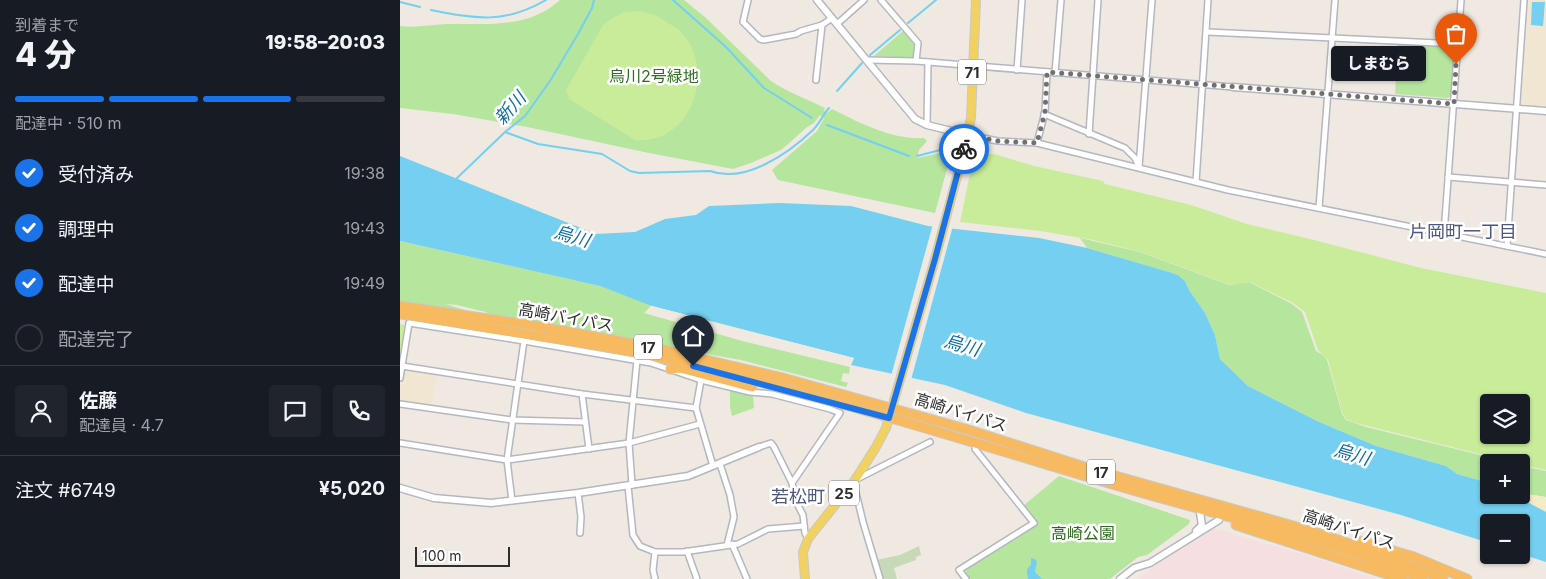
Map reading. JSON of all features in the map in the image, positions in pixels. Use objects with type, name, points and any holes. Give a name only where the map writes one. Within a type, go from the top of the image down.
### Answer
[{"type":"highway","name":"高崎バイパス","points":[[400,306],[530,325],[659,350],[894,404],[1094,470],[1311,531],[1383,554],[1443,579]]},
{"type":"highway","name":"高崎バイパス","points":[[400,314],[657,357],[779,388],[974,442],[1115,485],[1308,540],[1380,562],[1422,579]]},
{"type":"highway","points":[[670,369],[680,368],[752,387],[779,388]]},
{"type":"highway","name":"17","points":[[1115,485],[1402,579]]},
{"type":"highway","name":"17","points":[[1311,531],[1358,541],[1414,557],[1467,579]]},
{"type":"main road","name":"71","points":[[894,404],[968,135],[971,117],[976,0]]},
{"type":"main road","name":"25","points":[[805,579],[803,552],[808,539],[853,482],[876,447],[886,428],[894,404]]},
{"type":"street","points":[[817,0],[915,119],[927,125],[998,141],[1037,143],[1196,182],[1546,254]]},
{"type":"street","points":[[836,24],[864,0]]},
{"type":"street","points":[[881,0],[918,43],[916,61]]},
{"type":"street","points":[[1018,70],[1022,0]]},
{"type":"street","points":[[1055,73],[1061,0]]},
{"type":"street","points":[[1089,134],[1098,0]]},
{"type":"street","points":[[1140,167],[1152,0]]},
{"type":"street","points":[[1196,182],[1208,0]]},
{"type":"street","points":[[1319,208],[1335,0]]},
{"type":"street","points":[[1444,234],[1461,0]]},
{"type":"street","points":[[1507,246],[1524,0]]},
{"type":"street","points":[[745,1],[747,8],[743,22],[760,39],[764,40],[796,34],[822,25],[832,18]]},
{"type":"street","points":[[816,80],[822,25]]},
{"type":"street","points":[[1207,32],[1458,44]]},
{"type":"street","points":[[867,60],[916,61],[1546,111]]},
{"type":"street","points":[[927,125],[928,62]]},
{"type":"street","points":[[1037,143],[1044,114],[1047,72]]},
{"type":"street","points":[[1044,114],[1125,148],[1140,167]]},
{"type":"street","points":[[1448,177],[1546,185]]},
{"type":"street","points":[[400,378],[409,324],[637,360],[701,380],[750,392],[772,394],[840,413],[832,428],[792,483]]},
{"type":"street","points":[[512,501],[507,460],[524,341]]},
{"type":"street","points":[[637,360],[629,443],[633,534],[640,546],[655,552],[687,551],[738,544],[768,529],[804,526]]},
{"type":"street","points":[[402,366],[582,394],[696,408]]},
{"type":"street","points":[[701,380],[696,408],[700,424],[716,465],[730,495],[734,517],[729,544],[746,579]]},
{"type":"street","points":[[582,394],[589,448]]},
{"type":"street","points":[[400,404],[512,420],[585,422]]},
{"type":"street","points":[[400,443],[507,460],[629,443],[700,424]]},
{"type":"street","points":[[880,579],[853,482],[930,442]]},
{"type":"street","points":[[966,579],[959,570],[1034,523],[975,449],[974,442]]},
{"type":"street","points":[[400,488],[434,498],[491,503],[578,493],[688,476],[769,443],[773,445],[792,483],[795,500],[803,515],[805,533],[808,539]]},
{"type":"street","points":[[578,493],[581,517],[580,533]]},
{"type":"street","points":[[1120,579],[1134,568],[1150,563],[1183,542],[1201,527],[1200,513]]},
{"type":"street","points":[[1183,542],[1219,520]]},
{"type":"street","points":[[687,551],[697,579]]},
{"type":"street","points":[[655,552],[653,570],[655,579]]},
{"type":"shaded area","points":[[1529,0],[1546,0],[1546,106],[1523,104],[1521,102]]},
{"type":"shaded area","points":[[404,370],[437,373],[431,406],[400,400],[400,389]]},
{"type":"shaded area","points":[[1213,528],[1378,579],[1139,579],[1155,566]]},
{"type":"green space","name":"烏川2号緑地","points":[[560,0],[684,0],[706,18],[777,85],[825,108],[824,110],[827,113],[832,109],[876,130],[912,138],[924,138],[927,141],[919,150],[917,158],[945,152],[951,154],[935,213],[778,180],[772,170],[817,131],[824,118],[820,115],[814,123],[781,150],[733,169],[527,127],[453,114],[400,108],[400,26],[491,24],[520,21],[547,10]]},
{"type":"green space","points":[[637,11],[657,16],[681,32],[692,48],[697,66],[697,84],[693,102],[684,118],[671,131],[655,138],[635,140],[569,99],[566,90],[603,25],[625,12]]},
{"type":"green space","points":[[903,31],[914,44],[913,58],[874,56]]},
{"type":"green space","points":[[1398,43],[1453,46],[1455,48],[1451,96],[1448,98],[1395,94]]},
{"type":"green space","points":[[974,154],[994,154],[1034,166],[1103,181],[1105,184],[1191,205],[1247,224],[1421,268],[1546,293],[1546,470],[1530,467],[1530,454],[1480,454],[1346,419],[1342,412],[1328,360],[1318,350],[1305,312],[1293,303],[1250,282],[1230,285],[1141,252],[1093,240],[1040,231],[960,222]]},
{"type":"green space","points":[[1080,238],[1140,252],[1229,285],[1249,282],[1292,304],[1302,312],[1316,351],[1327,360],[1342,414],[1346,420],[1366,427],[1480,455],[1480,480],[1457,474],[1446,466],[1376,446],[1317,421],[1248,386],[1220,359],[1215,335],[1205,313],[1185,281],[1178,275],[1087,248]]},
{"type":"green space","points":[[400,241],[600,286],[652,305],[644,313],[746,342],[850,367],[849,374],[843,373],[841,381],[848,383],[846,387],[741,360],[496,317],[483,311],[457,305],[445,304],[475,313],[400,303]]},
{"type":"green space","points":[[400,324],[406,328],[400,361]]},
{"type":"green space","points":[[730,390],[753,395],[754,408],[732,416]]},
{"type":"green space","points":[[1530,468],[1546,471],[1546,497],[1530,494]]},
{"type":"green space","name":"高崎公園","points":[[1059,476],[1190,520],[1189,524],[1147,555],[1138,557],[1110,579],[969,579],[965,574],[966,569],[1037,524],[1023,506]]},
{"type":"green space","points":[[919,546],[921,555],[916,557],[916,560],[894,568],[897,579],[881,579],[876,560],[900,555]]},
{"type":"sand","points":[[1530,494],[1546,497],[1546,512],[1530,504]]},
{"type":"water","points":[[1532,2],[1545,2],[1543,26],[1531,25]]},
{"type":"water","name":"烏川","points":[[400,156],[596,234],[635,232],[665,219],[696,215],[709,206],[779,203],[851,206],[928,226],[1039,238],[1087,248],[1178,275],[1185,281],[1205,313],[1215,335],[1220,359],[1248,386],[1317,421],[1376,446],[1446,466],[1457,474],[1480,480],[1480,504],[1530,504],[1546,512],[1546,562],[1530,557],[1530,514],[1480,514],[1480,540],[1401,515],[1026,413],[945,385],[851,365],[854,358],[652,306],[600,286],[400,241]]},
{"type":"water","points":[[1031,558],[1037,562],[1035,572],[1042,579],[1028,579],[1027,571],[1031,565]]},
{"type":"pier","points":[[933,224],[953,226],[911,380],[891,376]]},
{"type":"pier","points":[[652,306],[854,358],[850,367],[851,360],[649,307]]},
{"type":"waterway","points":[[431,10],[462,16],[503,16],[531,8],[546,0]]},
{"type":"waterway","name":"新川","points":[[455,180],[505,132],[525,116],[550,81],[578,34],[592,8],[594,0]]},
{"type":"waterway","points":[[673,0],[726,47],[764,88],[812,118]]},
{"type":"waterway","points":[[908,23],[936,0]]},
{"type":"waterway","points":[[400,2],[420,7]]},
{"type":"waterway","points":[[870,55],[900,30]]},
{"type":"waterway","points":[[837,91],[862,63]]},
{"type":"waterway","points":[[505,132],[538,144],[602,154],[630,171],[639,173],[710,171],[723,174],[737,173],[752,170],[766,164],[792,148],[813,130],[829,108]]},
{"type":"waterway","points":[[827,125],[909,156]]},
{"type":"waterway","points":[[917,156],[944,149],[952,151]]},
{"type":"way so far","points":[[964,149],[968,135],[998,141],[1037,143],[1045,112],[1047,72],[1454,104],[1456,64]]},
{"type":"place","name":"しまむら","points":[[1456,64]]},
{"type":"district","name":"片岡町一丁目","points":[[1463,231]]},
{"type":"district","name":"若松町","points":[[798,496]]},
{"type":"route","points":[[693,366],[889,418],[935,259],[964,149]]}]
